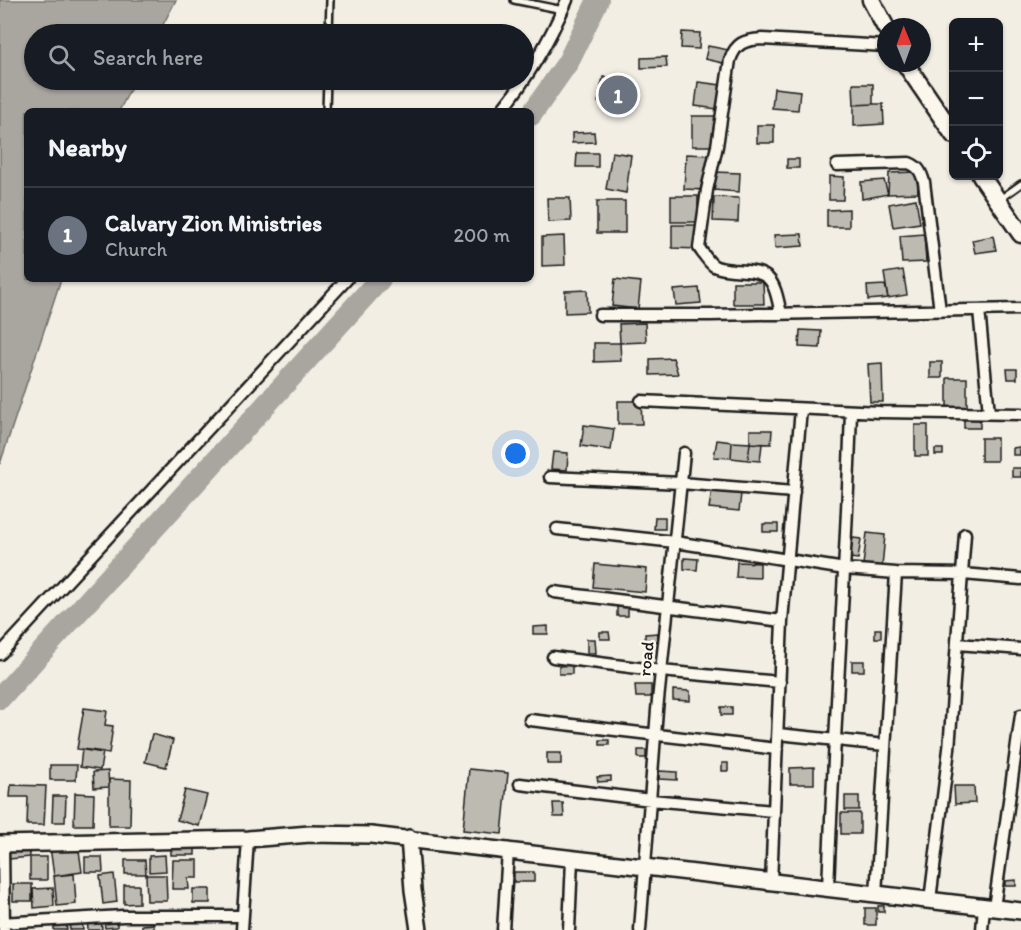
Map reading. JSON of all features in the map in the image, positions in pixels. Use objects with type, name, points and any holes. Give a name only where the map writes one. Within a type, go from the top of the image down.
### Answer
[{"type":"main road","points":[[871,0],[881,18]]},
{"type":"main road","points":[[911,72],[949,128]]},
{"type":"main road","points":[[984,180],[1021,234]]},
{"type":"street","points":[[534,67],[565,5]]},
{"type":"street","points":[[781,314],[776,288],[768,277],[758,271],[723,269],[713,266],[699,248],[706,190],[717,146],[730,60],[734,48],[742,41],[751,40],[877,46]]},
{"type":"street","points":[[504,108],[518,90]]},
{"type":"street","points":[[837,165],[909,163],[921,171],[940,310]]},
{"type":"street","points":[[0,654],[344,282]]},
{"type":"street","points":[[600,315],[1021,309]]},
{"type":"street","points":[[979,310],[989,413]]},
{"type":"street","points":[[641,401],[851,411],[1021,414]]},
{"type":"street","points":[[771,883],[772,811],[783,621],[801,409]]},
{"type":"street","points":[[828,889],[851,411]]},
{"type":"street","name":"road","points":[[640,930],[661,671],[684,453]]},
{"type":"street","points":[[550,477],[681,483],[794,492]]},
{"type":"street","points":[[557,529],[675,542],[845,569],[1021,579]]},
{"type":"street","points":[[930,900],[949,749],[965,534]]},
{"type":"street","points":[[876,894],[896,573]]},
{"type":"street","points":[[554,592],[783,621]]},
{"type":"street","points":[[958,644],[1021,649]]},
{"type":"street","points":[[553,657],[661,671],[780,682]]},
{"type":"street","points":[[982,930],[989,907],[1021,715]]},
{"type":"street","points":[[531,720],[777,749]]},
{"type":"street","points":[[778,734],[885,745]]},
{"type":"street","points":[[520,784],[651,800],[772,811]]},
{"type":"street","points":[[243,916],[123,916],[3,925],[1,844],[248,839],[339,833],[409,838],[645,868],[1021,911]]},
{"type":"street","points":[[409,838],[412,891],[419,930]]},
{"type":"street","points":[[242,930],[248,839]]},
{"type":"street","points":[[503,930],[508,851]]},
{"type":"street","points":[[569,930],[572,859]]},
{"type":"lane","points":[[329,24],[330,0]]},
{"type":"lane","points":[[514,0],[565,5]]},
{"type":"lane","points":[[326,108],[327,90]]},
{"type":"lane","points":[[998,200],[1021,184]]},
{"type":"shaded area","points":[[0,0],[176,0],[163,24],[24,24],[24,90],[130,90],[121,108],[24,108],[24,282],[60,282],[0,464]]},
{"type":"building","points":[[682,32],[700,33],[699,49],[681,48]]},
{"type":"building","points":[[708,46],[729,50],[727,64],[705,59]]},
{"type":"building","points":[[666,57],[667,67],[641,68],[641,58]]},
{"type":"building","points":[[603,77],[617,79],[613,104],[598,102]]},
{"type":"building","points":[[698,82],[721,85],[717,109],[695,106]]},
{"type":"building","points":[[853,84],[873,84],[873,104],[854,105]]},
{"type":"building","points":[[774,88],[800,91],[798,110],[772,108]]},
{"type":"building","points":[[883,104],[884,124],[854,126],[854,105]]},
{"type":"building","points":[[692,116],[717,116],[717,146],[692,146]]},
{"type":"building","points":[[757,125],[774,125],[774,143],[757,143]]},
{"type":"building","points":[[594,132],[595,142],[572,143],[572,133]]},
{"type":"building","points":[[612,152],[631,155],[626,193],[606,189]]},
{"type":"building","points":[[577,153],[598,153],[598,167],[576,167]]},
{"type":"building","points":[[686,154],[709,155],[707,190],[684,189]]},
{"type":"building","points":[[787,159],[799,159],[799,168],[787,168]]},
{"type":"building","points":[[715,172],[740,173],[739,192],[714,190]]},
{"type":"building","points":[[917,172],[918,193],[888,194],[889,173]]},
{"type":"building","points":[[829,176],[844,177],[843,200],[829,200]]},
{"type":"building","points":[[884,180],[888,194],[862,199],[861,182]]},
{"type":"building","points":[[671,196],[698,196],[698,222],[671,222]]},
{"type":"building","points":[[714,197],[739,198],[738,222],[713,221]]},
{"type":"building","points":[[547,198],[570,198],[571,221],[548,222]]},
{"type":"building","points":[[916,199],[920,223],[893,227],[889,204]]},
{"type":"building","points":[[597,201],[625,201],[625,233],[597,233]]},
{"type":"building","points":[[849,209],[849,227],[827,227],[827,210]]},
{"type":"building","points":[[672,225],[698,225],[698,249],[672,248]]},
{"type":"building","points":[[802,234],[803,246],[775,248],[774,235]]},
{"type":"building","points":[[924,234],[926,262],[902,263],[900,236]]},
{"type":"building","points":[[564,236],[565,265],[542,266],[542,237]]},
{"type":"building","points":[[993,236],[996,250],[975,253],[972,240]]},
{"type":"building","points":[[903,270],[907,295],[888,298],[884,273]]},
{"type":"building","points":[[615,279],[641,282],[638,309],[612,306]]},
{"type":"building","points":[[733,282],[763,282],[764,304],[733,304]]},
{"type":"building","points":[[885,285],[888,298],[868,300],[867,286]]},
{"type":"building","points":[[699,288],[701,303],[676,305],[674,290]]},
{"type":"building","points":[[587,290],[588,312],[565,313],[565,291]]},
{"type":"building","points":[[645,323],[646,342],[620,343],[619,324]]},
{"type":"building","points":[[800,330],[821,331],[820,348],[799,347]]},
{"type":"building","points":[[594,343],[620,343],[621,361],[594,362]]},
{"type":"building","points":[[673,358],[678,374],[650,375],[650,359]]},
{"type":"building","points":[[930,362],[942,362],[942,378],[930,378]]},
{"type":"building","points":[[882,363],[883,402],[870,402],[868,364]]},
{"type":"building","points":[[1007,369],[1017,369],[1017,379],[1008,379]]},
{"type":"building","points":[[947,378],[967,378],[967,407],[947,407]]},
{"type":"building","points":[[618,401],[641,401],[642,424],[618,424]]},
{"type":"building","points":[[964,416],[980,416],[980,428],[964,428]]},
{"type":"building","points":[[584,425],[614,429],[611,450],[581,446]]},
{"type":"building","points":[[915,425],[928,425],[928,456],[915,456]]},
{"type":"building","points":[[750,430],[772,430],[771,444],[750,443]]},
{"type":"building","points":[[981,438],[997,438],[997,461],[981,461]]},
{"type":"building","points":[[717,440],[732,442],[731,458],[714,457]]},
{"type":"building","points":[[732,442],[750,443],[748,460],[731,458]]},
{"type":"building","points":[[750,443],[762,444],[760,461],[748,460]]},
{"type":"building","points":[[1019,447],[1020,455],[1013,455],[1013,448]]},
{"type":"building","points":[[935,449],[943,449],[943,455],[935,455]]},
{"type":"building","points":[[553,452],[568,453],[567,470],[551,469]]},
{"type":"building","points":[[1012,468],[1021,468],[1021,477],[1012,477]]},
{"type":"building","points":[[712,490],[741,494],[739,511],[709,508]]},
{"type":"building","points":[[655,517],[665,517],[665,529],[654,529]]},
{"type":"building","points":[[763,524],[778,524],[778,532],[763,532]]},
{"type":"building","points":[[867,533],[885,535],[882,567],[863,565]]},
{"type":"building","points":[[853,538],[861,539],[858,559],[850,558]]},
{"type":"building","points":[[684,558],[698,559],[697,570],[684,569]]},
{"type":"building","points":[[737,562],[760,563],[760,578],[736,577]]},
{"type":"building","points":[[595,564],[647,569],[645,592],[593,587]]},
{"type":"building","points":[[617,607],[628,607],[628,616],[617,616]]},
{"type":"building","points":[[548,626],[548,634],[533,634],[533,627]]},
{"type":"building","points":[[875,629],[881,629],[881,638],[875,638]]},
{"type":"building","points":[[600,632],[609,632],[610,639],[600,639]]},
{"type":"building","points":[[658,633],[658,641],[645,642],[645,634]]},
{"type":"building","points":[[587,639],[595,639],[596,653],[587,653]]},
{"type":"building","points":[[852,661],[864,661],[864,671],[852,671]]},
{"type":"building","points":[[572,665],[572,674],[559,674],[559,666]]},
{"type":"building","points":[[635,685],[651,685],[651,697],[636,697]]},
{"type":"building","points":[[673,690],[690,691],[690,701],[673,700]]},
{"type":"building","points":[[721,707],[732,707],[732,715],[721,715]]},
{"type":"building","points":[[84,708],[107,711],[105,725],[113,726],[109,754],[77,749]]},
{"type":"building","points":[[152,734],[173,740],[166,767],[145,762]]},
{"type":"building","points":[[600,740],[609,740],[609,745],[600,745]]},
{"type":"building","points":[[82,749],[103,752],[100,770],[80,767]]},
{"type":"building","points":[[638,750],[646,750],[646,758],[638,758]]},
{"type":"building","points":[[547,753],[561,753],[561,764],[547,764]]},
{"type":"building","points":[[722,763],[728,763],[728,771],[722,771]]},
{"type":"building","points":[[50,765],[77,765],[76,780],[50,780]]},
{"type":"building","points":[[814,767],[814,784],[790,784],[790,768]]},
{"type":"building","points":[[469,769],[508,773],[502,834],[463,830]]},
{"type":"building","points":[[108,771],[109,787],[94,788],[93,772]]},
{"type":"building","points":[[659,771],[677,772],[677,780],[659,779]]},
{"type":"building","points":[[611,776],[611,781],[598,782],[597,777]]},
{"type":"building","points":[[109,779],[131,780],[130,826],[109,826]]},
{"type":"building","points":[[11,785],[46,786],[44,825],[27,825],[28,797],[10,797]]},
{"type":"building","points":[[954,786],[974,786],[975,803],[955,804]]},
{"type":"building","points":[[185,790],[207,795],[199,826],[177,820]]},
{"type":"building","points":[[75,793],[94,794],[93,825],[74,825]]},
{"type":"building","points":[[53,796],[66,796],[65,822],[52,822]]},
{"type":"building","points":[[845,796],[859,796],[859,810],[845,810]]},
{"type":"building","points":[[553,803],[563,803],[564,817],[554,817]]},
{"type":"building","points":[[841,813],[860,813],[860,834],[841,834]]},
{"type":"building","points":[[78,843],[82,872],[54,876],[50,847]]},
{"type":"building","points":[[171,844],[195,844],[195,855],[171,855]]},
{"type":"building","points":[[29,846],[30,857],[9,859],[8,847]]},
{"type":"building","points":[[165,855],[166,871],[149,872],[149,856]]},
{"type":"building","points":[[30,857],[47,857],[47,880],[30,880]]},
{"type":"building","points":[[85,857],[102,857],[103,872],[85,872]]},
{"type":"building","points":[[125,860],[145,860],[146,874],[125,874]]},
{"type":"building","points":[[173,860],[198,860],[198,878],[188,878],[189,889],[172,889]]},
{"type":"building","points":[[514,872],[534,872],[534,882],[514,882]]},
{"type":"building","points":[[74,874],[76,904],[57,906],[54,876]]},
{"type":"building","points":[[114,874],[117,902],[103,904],[100,876]]},
{"type":"building","points":[[146,875],[166,875],[167,901],[147,901]]},
{"type":"building","points":[[1016,880],[1016,886],[1005,886],[1005,881]]},
{"type":"building","points":[[13,884],[32,884],[32,901],[13,901]]},
{"type":"building","points":[[124,885],[139,885],[139,903],[124,904]]},
{"type":"building","points":[[53,888],[54,906],[34,908],[33,889]]},
{"type":"building","points":[[193,889],[210,889],[210,903],[193,903]]},
{"type":"building","points":[[878,906],[884,906],[884,912],[878,912]]},
{"type":"building","points":[[865,908],[876,908],[876,925],[865,925]]},
{"type":"building","points":[[101,917],[102,930],[88,930],[87,918]]},
{"type":"building","points":[[117,919],[117,927],[105,928],[104,920]]},
{"type":"building","points":[[82,920],[83,930],[70,930],[69,922]]},
{"type":"building","points":[[66,923],[67,930],[54,930],[54,924]]},
{"type":"building","points":[[154,924],[154,930],[142,930],[142,925]]},
{"type":"waterway","points":[[534,111],[568,62],[598,0]]},
{"type":"waterway","points":[[0,698],[377,282]]},
{"type":"place","name":"Calvary Zion Ministries","points":[[618,95]]}]
